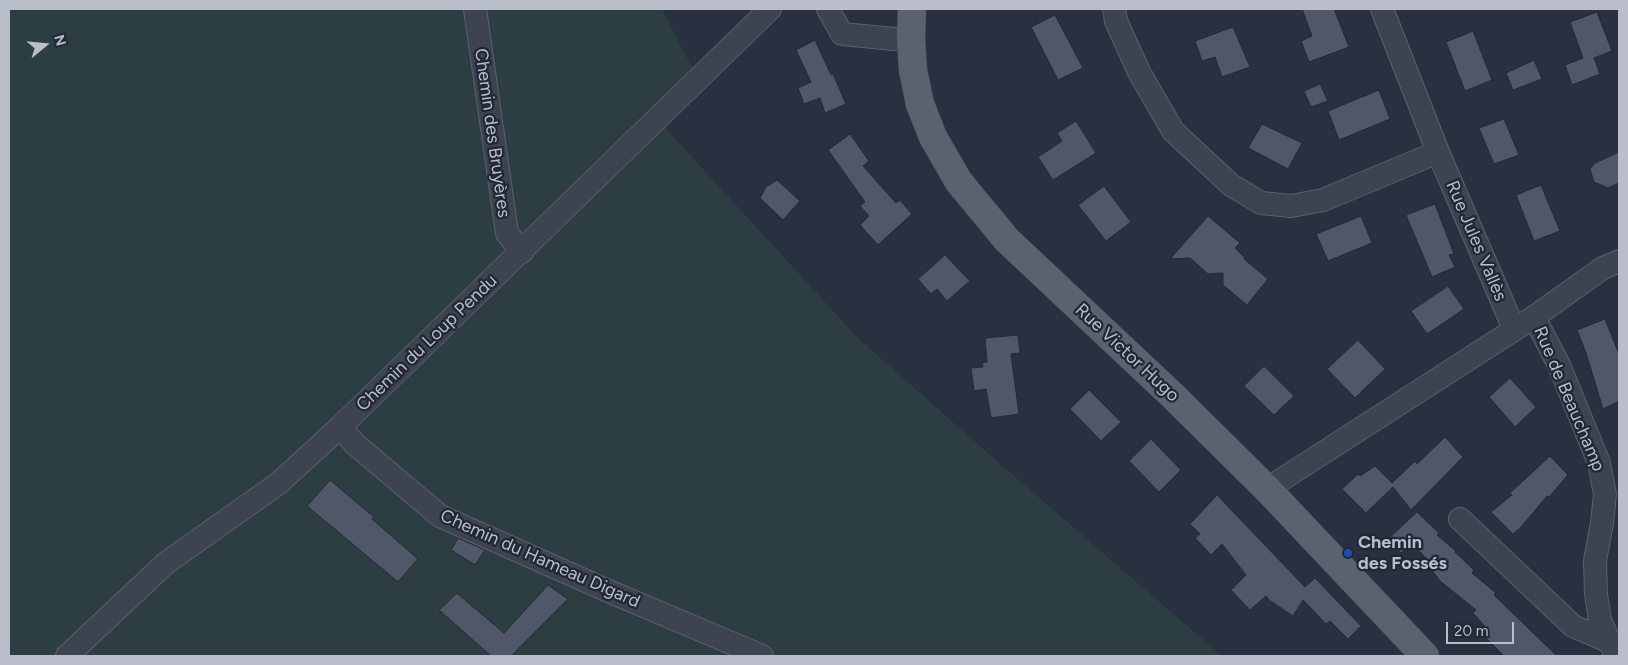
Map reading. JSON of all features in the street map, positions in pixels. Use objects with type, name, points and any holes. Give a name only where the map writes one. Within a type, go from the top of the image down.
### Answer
[{"type":"main road","name":"Rue Victor Hugo","points":[[912,9],[913,70],[920,104],[933,137],[958,182],[1007,240],[1173,396],[1266,489],[1425,656]]},
{"type":"street","name":"Chemin des Bruyères","points":[[474,9],[507,232],[522,252]]},
{"type":"street","name":"Chemin du Loup Pendu","points":[[67,656],[166,564],[279,483],[522,252],[770,9]]},
{"type":"street","points":[[828,9],[842,34],[894,39],[911,38]]},
{"type":"street","points":[[1114,9],[1116,21],[1139,72],[1173,131],[1231,185],[1261,203],[1291,206],[1323,200],[1438,152]]},
{"type":"street","name":"Rue Jules Vallès","points":[[1382,9],[1438,152],[1514,329]]},
{"type":"street","points":[[1266,489],[1534,317],[1603,268],[1619,261]]},
{"type":"street","name":"Rue de Beauchamp","points":[[1534,317],[1558,365],[1599,463],[1605,494],[1595,561],[1596,594],[1600,620],[1613,649]]},
{"type":"street","name":"Chemin du Hameau Digard","points":[[340,426],[355,444],[440,516],[614,594],[762,656]]},
{"type":"street","points":[[1460,519],[1573,626],[1613,649]]},
{"type":"shaded area","points":[[9,9],[662,9],[690,64],[701,77],[658,120],[858,338],[1222,656],[9,656]]},
{"type":"building","points":[[1302,9],[1334,9],[1349,47],[1309,62],[1301,41],[1312,36]]},
{"type":"building","points":[[1597,12],[1612,51],[1594,58],[1600,74],[1572,85],[1565,65],[1583,58],[1570,22]]},
{"type":"building","points":[[1055,15],[1083,68],[1058,80],[1031,27]]},
{"type":"building","points":[[1233,27],[1250,67],[1222,77],[1215,57],[1202,61],[1195,41]]},
{"type":"building","points":[[1473,31],[1492,80],[1465,91],[1446,42]]},
{"type":"building","points":[[815,40],[846,104],[825,113],[820,98],[804,104],[798,88],[811,82],[796,50]]},
{"type":"building","points":[[1534,60],[1542,79],[1513,90],[1506,73]]},
{"type":"building","points":[[1320,84],[1328,101],[1311,107],[1304,91]]},
{"type":"building","points":[[1379,90],[1390,119],[1339,140],[1328,111]]},
{"type":"building","points":[[1504,119],[1519,155],[1494,164],[1479,128]]},
{"type":"building","points":[[1076,121],[1096,153],[1053,180],[1038,157],[1062,141],[1057,133]]},
{"type":"building","points":[[1262,124],[1302,143],[1288,169],[1248,148]]},
{"type":"building","points":[[850,134],[869,161],[863,166],[896,203],[900,200],[912,214],[878,245],[860,225],[869,216],[860,206],[865,202],[828,150]]},
{"type":"building","points":[[1619,152],[1619,183],[1608,188],[1594,182],[1590,169],[1595,163]]},
{"type":"building","points":[[777,180],[800,201],[783,220],[760,198],[766,187]]},
{"type":"building","points":[[1541,185],[1560,231],[1534,241],[1516,195]]},
{"type":"building","points":[[1104,186],[1131,222],[1106,241],[1078,205]]},
{"type":"building","points":[[1435,204],[1454,254],[1449,255],[1455,267],[1432,277],[1406,215]]},
{"type":"building","points":[[1208,216],[1240,243],[1235,248],[1244,259],[1268,279],[1247,305],[1223,285],[1223,273],[1208,274],[1190,258],[1170,259]]},
{"type":"building","points":[[1361,216],[1372,243],[1328,261],[1316,234]]},
{"type":"building","points":[[945,255],[970,281],[947,301],[937,289],[931,294],[918,279]]},
{"type":"building","points":[[1448,286],[1464,309],[1427,334],[1411,311]]},
{"type":"building","points":[[1605,319],[1619,354],[1619,401],[1603,409],[1577,330]]},
{"type":"building","points":[[1018,335],[1020,353],[1011,354],[1019,414],[991,418],[986,389],[974,391],[971,368],[983,367],[982,363],[987,362],[985,338]]},
{"type":"building","points":[[1358,340],[1385,369],[1355,398],[1327,369]]},
{"type":"building","points":[[1264,366],[1294,396],[1274,415],[1244,386]]},
{"type":"building","points":[[1510,378],[1536,407],[1515,427],[1489,397]]},
{"type":"building","points":[[1089,390],[1121,422],[1101,441],[1070,409]]},
{"type":"building","points":[[1445,437],[1463,457],[1411,510],[1393,487],[1366,513],[1342,489],[1358,474],[1360,476],[1375,466],[1392,483],[1415,461],[1417,464]]},
{"type":"building","points":[[1151,439],[1181,470],[1159,492],[1129,461]]},
{"type":"building","points":[[1550,456],[1568,475],[1513,534],[1491,512],[1512,495],[1510,493]]},
{"type":"building","points":[[330,480],[374,517],[372,519],[418,559],[398,582],[307,506]]},
{"type":"building","points":[[1217,495],[1305,587],[1315,578],[1361,626],[1348,639],[1330,621],[1326,624],[1303,600],[1293,616],[1266,596],[1250,610],[1231,590],[1246,575],[1222,544],[1211,555],[1195,538],[1200,534],[1190,524]]},
{"type":"building","points":[[1417,512],[1439,533],[1437,535],[1474,570],[1472,573],[1496,593],[1494,595],[1557,656],[1504,656],[1484,636],[1489,631],[1473,613],[1476,610],[1440,581],[1432,570],[1435,568],[1412,543],[1401,553],[1388,539]]},
{"type":"building","points":[[458,538],[485,550],[475,565],[451,550]]},
{"type":"building","points":[[548,585],[568,599],[511,656],[491,656],[439,610],[457,593],[504,633]]},
{"type":"place","name":"Chemin des Fossés","points":[[1348,553]]}]
